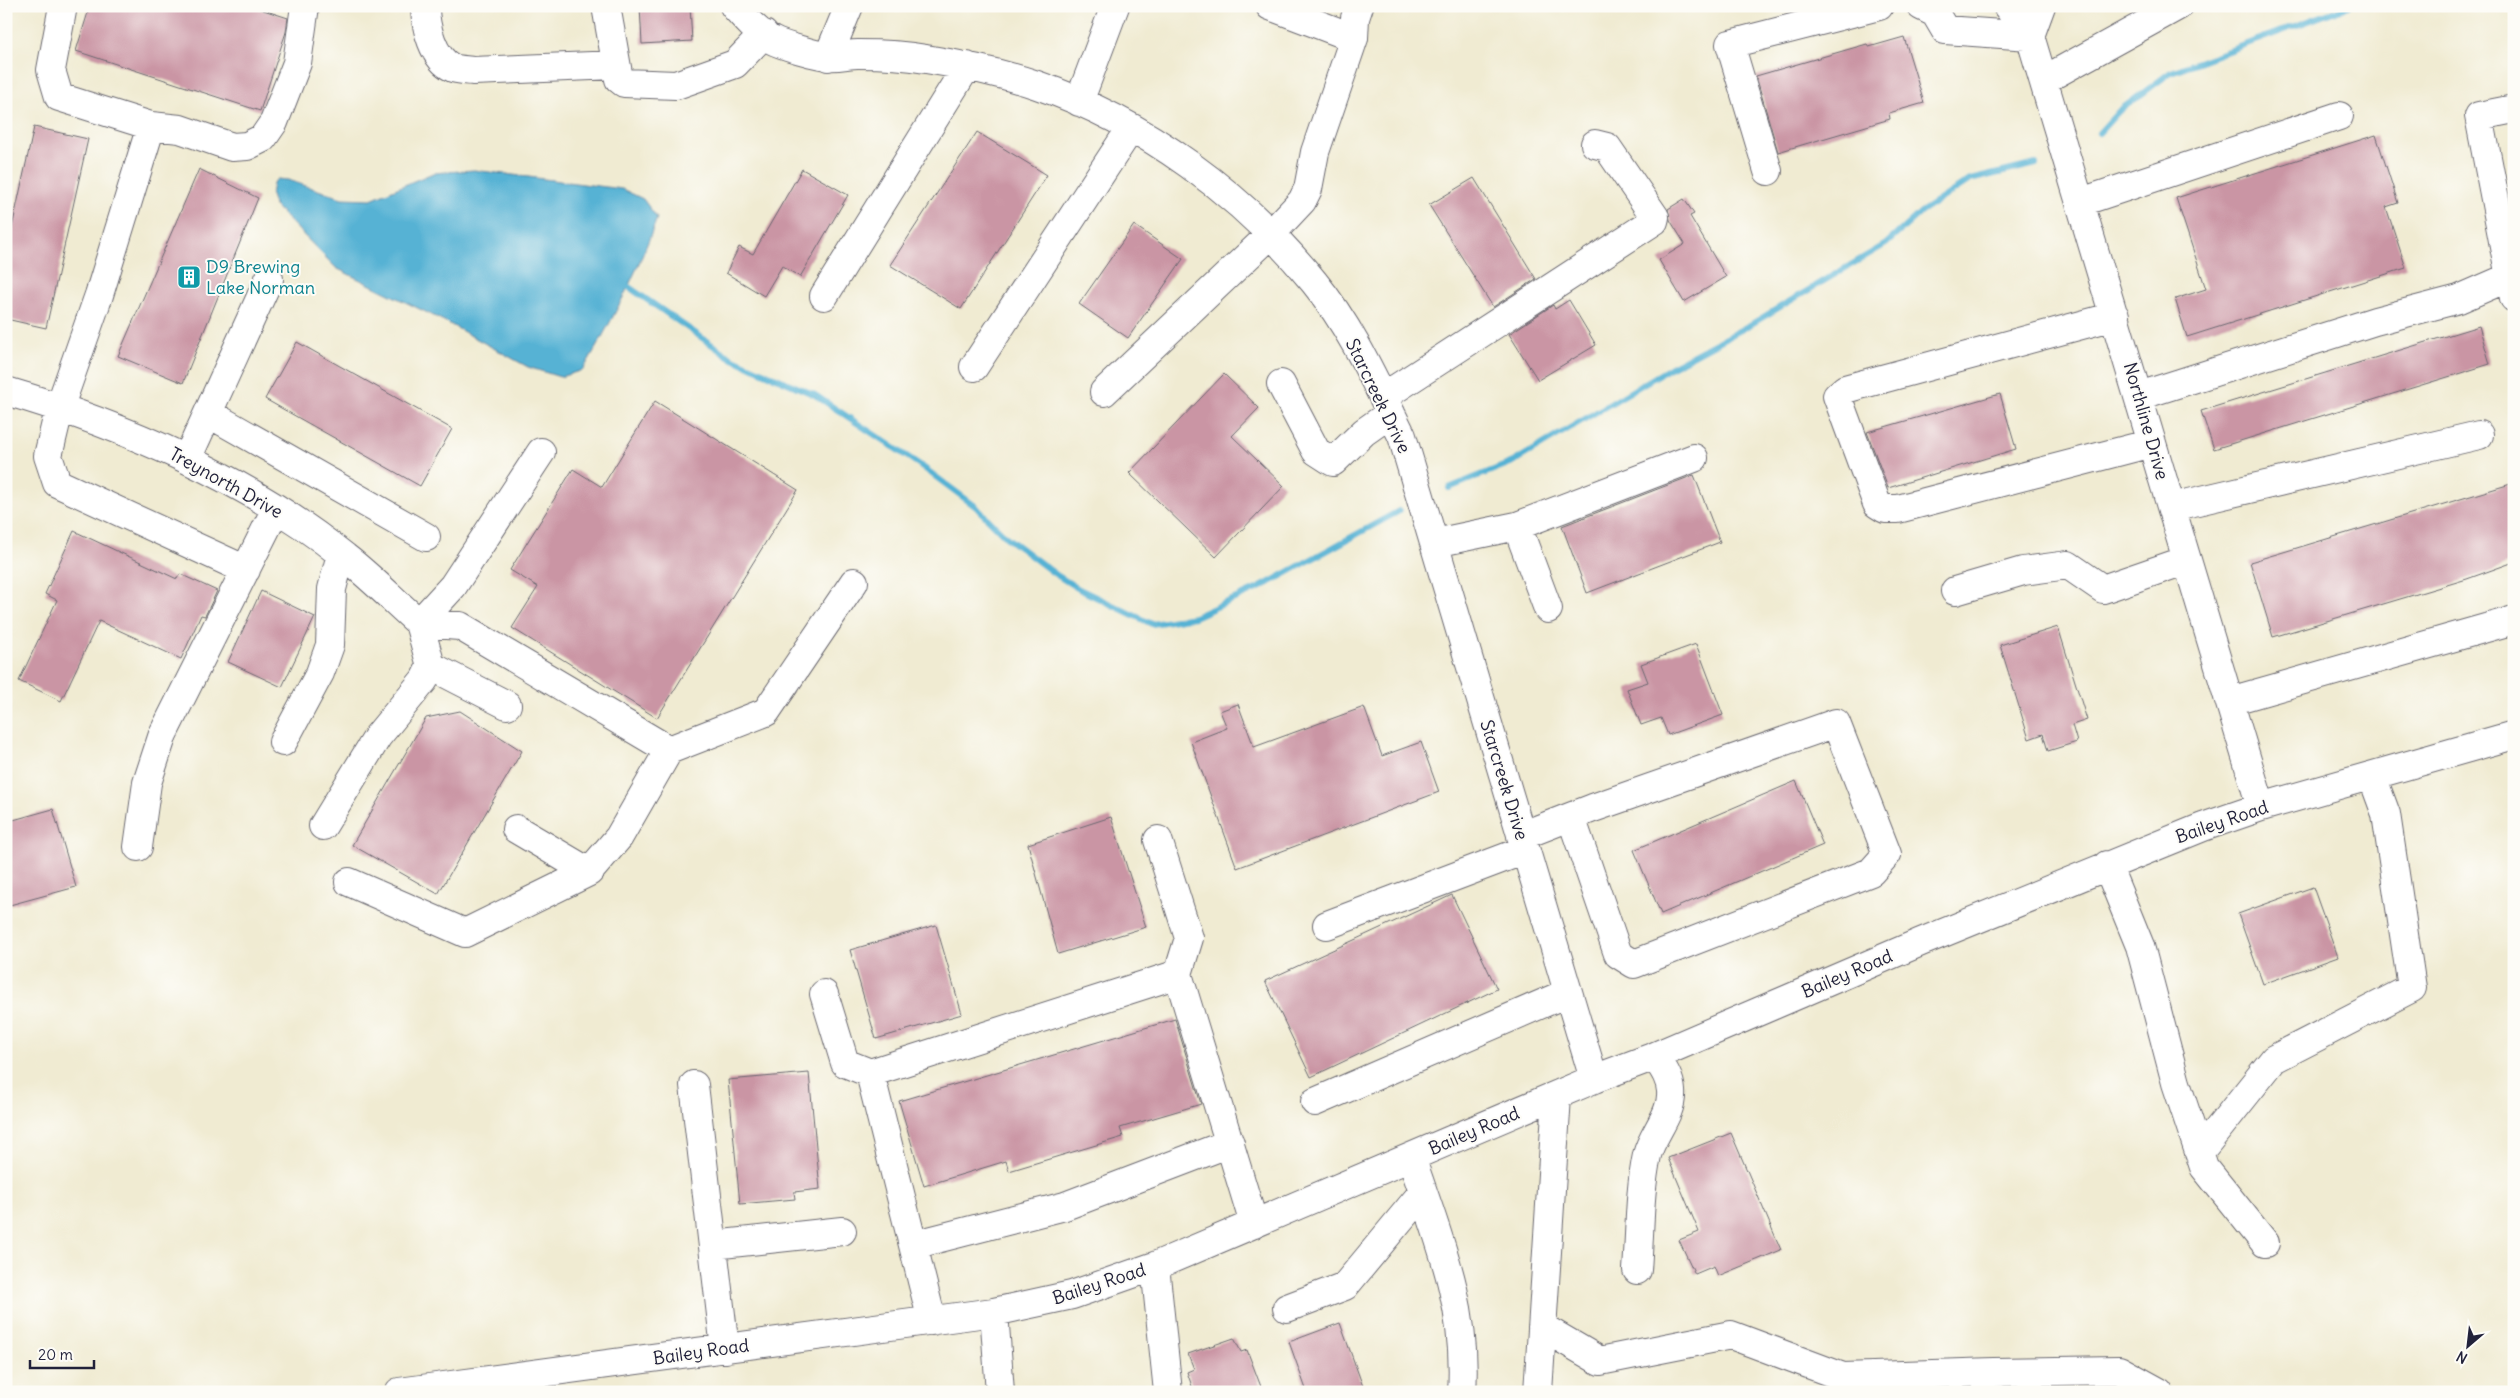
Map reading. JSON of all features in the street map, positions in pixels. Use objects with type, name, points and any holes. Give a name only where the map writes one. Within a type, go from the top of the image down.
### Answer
[{"type":"street","points":[[63,6],[51,70],[59,97],[151,126],[180,129],[232,147],[247,146],[263,138],[274,122],[297,63],[305,6]]},
{"type":"street","points":[[426,6],[425,21],[439,58],[454,68],[473,71],[616,64]]},
{"type":"street","points":[[606,6],[619,79],[624,83],[676,85],[735,64],[764,34]]},
{"type":"street","name":"Starcreek Drive","points":[[734,6],[771,40],[828,56],[886,55],[967,66],[1038,85],[1079,102],[1131,128],[1174,154],[1232,196],[1271,234],[1315,283],[1359,350],[1402,436],[1594,1079]]},
{"type":"street","points":[[828,56],[849,6]]},
{"type":"street","points":[[1079,102],[1115,6]]},
{"type":"street","points":[[1270,6],[1354,38]]},
{"type":"street","points":[[1104,392],[1271,234],[1302,201],[1308,189],[1315,152],[1354,38],[1355,18],[1359,6]]},
{"type":"street","points":[[1768,170],[1730,44],[1879,6]]},
{"type":"street","points":[[1920,6],[1935,13],[1945,30],[2030,36],[2041,6]]},
{"type":"street","name":"Northline Drive","points":[[2007,6],[2030,36],[2044,80],[2261,807]]},
{"type":"street","points":[[2044,80],[2178,6]]},
{"type":"street","points":[[824,296],[967,66]]},
{"type":"street","points":[[2139,396],[2366,324],[2512,283],[2479,116],[2514,108]]},
{"type":"street","points":[[2081,202],[2339,116]]},
{"type":"street","points":[[151,126],[99,295],[60,406],[48,456],[57,483],[246,570]]},
{"type":"street","points":[[974,367],[1131,128]]},
{"type":"street","points":[[1282,384],[1316,451],[1333,462],[1364,432],[1387,405],[1654,221],[1655,217],[1607,146],[1595,144]]},
{"type":"street","points":[[187,459],[270,279]]},
{"type":"street","points":[[2115,316],[1845,389],[1837,396],[1877,504],[1885,509],[1898,509],[2152,443]]},
{"type":"street","name":"Treynorth Drive","points":[[6,391],[60,406],[187,459],[276,509],[341,554],[419,623]]},
{"type":"street","points":[[208,413],[426,537]]},
{"type":"street","points":[[2172,507],[2479,435]]},
{"type":"street","points":[[419,623],[454,586],[541,452]]},
{"type":"street","points":[[1435,543],[1517,526],[1694,458]]},
{"type":"street","points":[[138,847],[147,783],[163,734],[276,509]]},
{"type":"street","points":[[1517,526],[1548,609]]},
{"type":"street","points":[[283,742],[320,673],[330,645],[332,589],[341,554]]},
{"type":"street","points":[[1954,591],[2023,571],[2068,565],[2103,589],[2187,560]]},
{"type":"street","points":[[349,882],[465,933],[589,872],[618,838],[669,750],[766,712],[854,582]]},
{"type":"street","points":[[2230,701],[2514,620]]},
{"type":"street","points":[[324,826],[378,736],[424,680],[431,666],[419,623]]},
{"type":"street","points":[[419,623],[460,626],[669,750]]},
{"type":"street","points":[[431,666],[507,705]]},
{"type":"street","points":[[1328,925],[1523,843],[1570,817],[1836,723],[1887,854],[1871,872],[1634,964],[1618,954],[1570,817]]},
{"type":"street","name":"Bailey Road","points":[[399,1392],[994,1312],[1072,1295],[1155,1266],[1594,1079],[1655,1056],[2107,865],[2203,827],[2261,807],[2514,735]]},
{"type":"street","points":[[2199,1153],[2274,1059],[2412,988],[2386,814],[2372,776]]},
{"type":"street","points":[[516,829],[589,872]]},
{"type":"street","points":[[1158,840],[1189,938],[1178,974],[1254,1224]]},
{"type":"street","points":[[2107,865],[2140,946],[2176,1083],[2204,1167],[2265,1244]]},
{"type":"street","points":[[824,994],[845,1063],[870,1073],[1178,974]]},
{"type":"street","points":[[1315,1102],[1567,993]]},
{"type":"street","points":[[1637,1270],[1643,1176],[1648,1152],[1669,1105],[1671,1092],[1668,1077],[1655,1056]]},
{"type":"street","points":[[870,1073],[932,1320]]},
{"type":"street","points":[[694,1085],[725,1349]]},
{"type":"street","points":[[1538,1392],[1557,1096]]},
{"type":"street","points":[[913,1245],[1065,1206],[1230,1143]]},
{"type":"street","points":[[1411,1157],[1456,1294],[1464,1358],[1462,1392]]},
{"type":"street","points":[[1287,1308],[1344,1286],[1423,1192]]},
{"type":"street","points":[[713,1245],[842,1231]]},
{"type":"street","points":[[1155,1266],[1168,1392]]},
{"type":"street","points":[[994,1312],[1000,1392]]},
{"type":"street","points":[[1542,1327],[1600,1360],[1731,1335],[1843,1377],[1990,1382],[2119,1370],[2159,1392]]},
{"type":"water","points":[[474,170],[622,189],[643,199],[657,218],[642,258],[624,296],[583,370],[560,377],[528,367],[444,321],[336,268],[274,205],[271,195],[273,183],[277,179],[288,180],[342,198],[371,199],[433,173]]},
{"type":"building","points":[[90,6],[251,6],[288,18],[286,32],[260,111],[76,51]]},
{"type":"building","points":[[640,6],[690,6],[692,41],[642,44]]},
{"type":"building","points":[[1904,37],[1924,103],[1889,113],[1890,119],[1778,152],[1756,76],[1867,44],[1869,47]]},
{"type":"building","points":[[34,127],[88,139],[46,328],[6,319],[6,255]]},
{"type":"building","points":[[977,132],[1047,175],[961,309],[890,265]]},
{"type":"building","points":[[2376,135],[2398,203],[2386,207],[2406,268],[2187,337],[2175,299],[2206,289],[2176,198]]},
{"type":"building","name":"D9 Brewing Lake Norman","points":[[199,169],[258,198],[183,383],[118,356]]},
{"type":"building","points":[[802,169],[848,195],[800,277],[782,266],[764,296],[726,273],[739,247],[753,254]]},
{"type":"building","points":[[1474,178],[1536,279],[1493,307],[1429,205]]},
{"type":"building","points":[[1684,199],[1694,214],[1690,216],[1726,277],[1684,302],[1659,260],[1685,244],[1670,220],[1668,209]]},
{"type":"building","points":[[1134,225],[1183,259],[1128,338],[1079,304]]},
{"type":"building","points":[[1569,300],[1596,345],[1538,380],[1509,334],[1553,305],[1555,309]]},
{"type":"building","points":[[2479,326],[2490,364],[2214,449],[2201,411]]},
{"type":"building","points":[[297,342],[452,429],[420,486],[265,399]]},
{"type":"building","points":[[1224,374],[1259,408],[1232,436],[1284,486],[1216,557],[1129,473]]},
{"type":"building","points":[[2000,394],[2016,449],[1888,488],[1867,432]]},
{"type":"building","points":[[655,401],[798,490],[657,718],[512,628],[538,587],[510,570],[573,469],[602,487]]},
{"type":"building","points":[[1694,475],[1720,542],[1587,593],[1562,526]]},
{"type":"building","points":[[2514,483],[2514,562],[2467,579],[2273,637],[2250,562]]},
{"type":"building","points":[[74,531],[177,579],[180,574],[217,591],[205,616],[201,615],[181,659],[99,621],[61,701],[19,681],[57,600],[45,594]]},
{"type":"building","points":[[261,591],[315,617],[282,687],[228,662]]},
{"type":"building","points":[[2058,627],[2087,720],[2072,725],[2077,742],[2048,751],[2043,734],[2029,739],[2000,645]]},
{"type":"building","points":[[1696,644],[1723,715],[1668,735],[1661,718],[1641,725],[1627,689],[1648,682],[1641,664]]},
{"type":"building","points":[[1238,704],[1254,747],[1364,707],[1382,756],[1421,742],[1439,792],[1237,868],[1191,742],[1227,728],[1220,711]]},
{"type":"building","points":[[460,711],[522,751],[438,894],[352,845],[426,718]]},
{"type":"building","points":[[1796,781],[1823,845],[1661,914],[1634,850]]},
{"type":"building","points":[[53,809],[76,887],[6,906],[6,822]]},
{"type":"building","points":[[1111,817],[1146,927],[1058,954],[1028,844]]},
{"type":"building","points":[[2313,887],[2338,957],[2263,984],[2238,914]]},
{"type":"building","points":[[1452,895],[1497,989],[1311,1077],[1265,981]]},
{"type":"building","points":[[936,925],[962,1014],[876,1039],[850,950]]},
{"type":"building","points":[[1175,1019],[1201,1104],[1120,1128],[1123,1137],[1009,1171],[1006,1161],[924,1186],[899,1101]]},
{"type":"building","points":[[809,1073],[820,1189],[794,1192],[795,1199],[740,1204],[728,1080]]},
{"type":"building","points":[[1731,1133],[1781,1250],[1718,1276],[1714,1266],[1695,1274],[1679,1240],[1699,1232],[1668,1158]]},
{"type":"building","points":[[1340,1323],[1365,1392],[1307,1392],[1289,1342]]},
{"type":"building","points":[[1234,1338],[1241,1352],[1247,1350],[1263,1392],[1194,1392],[1187,1372],[1194,1369],[1188,1354]]},
{"type":"waterway","points":[[2099,133],[2119,111],[2171,72],[2349,6]]},
{"type":"waterway","points":[[1449,488],[1513,462],[1675,365],[1748,326],[1886,244],[1921,212],[1970,180],[2036,164]]},
{"type":"waterway","points":[[623,283],[731,358],[815,395],[920,465],[975,506],[1006,537],[1055,574],[1079,589],[1152,624],[1194,617],[1261,587],[1399,511]]},
{"type":"place","name":"D9 Brewing Lake Norman","points":[[189,277]]}]
